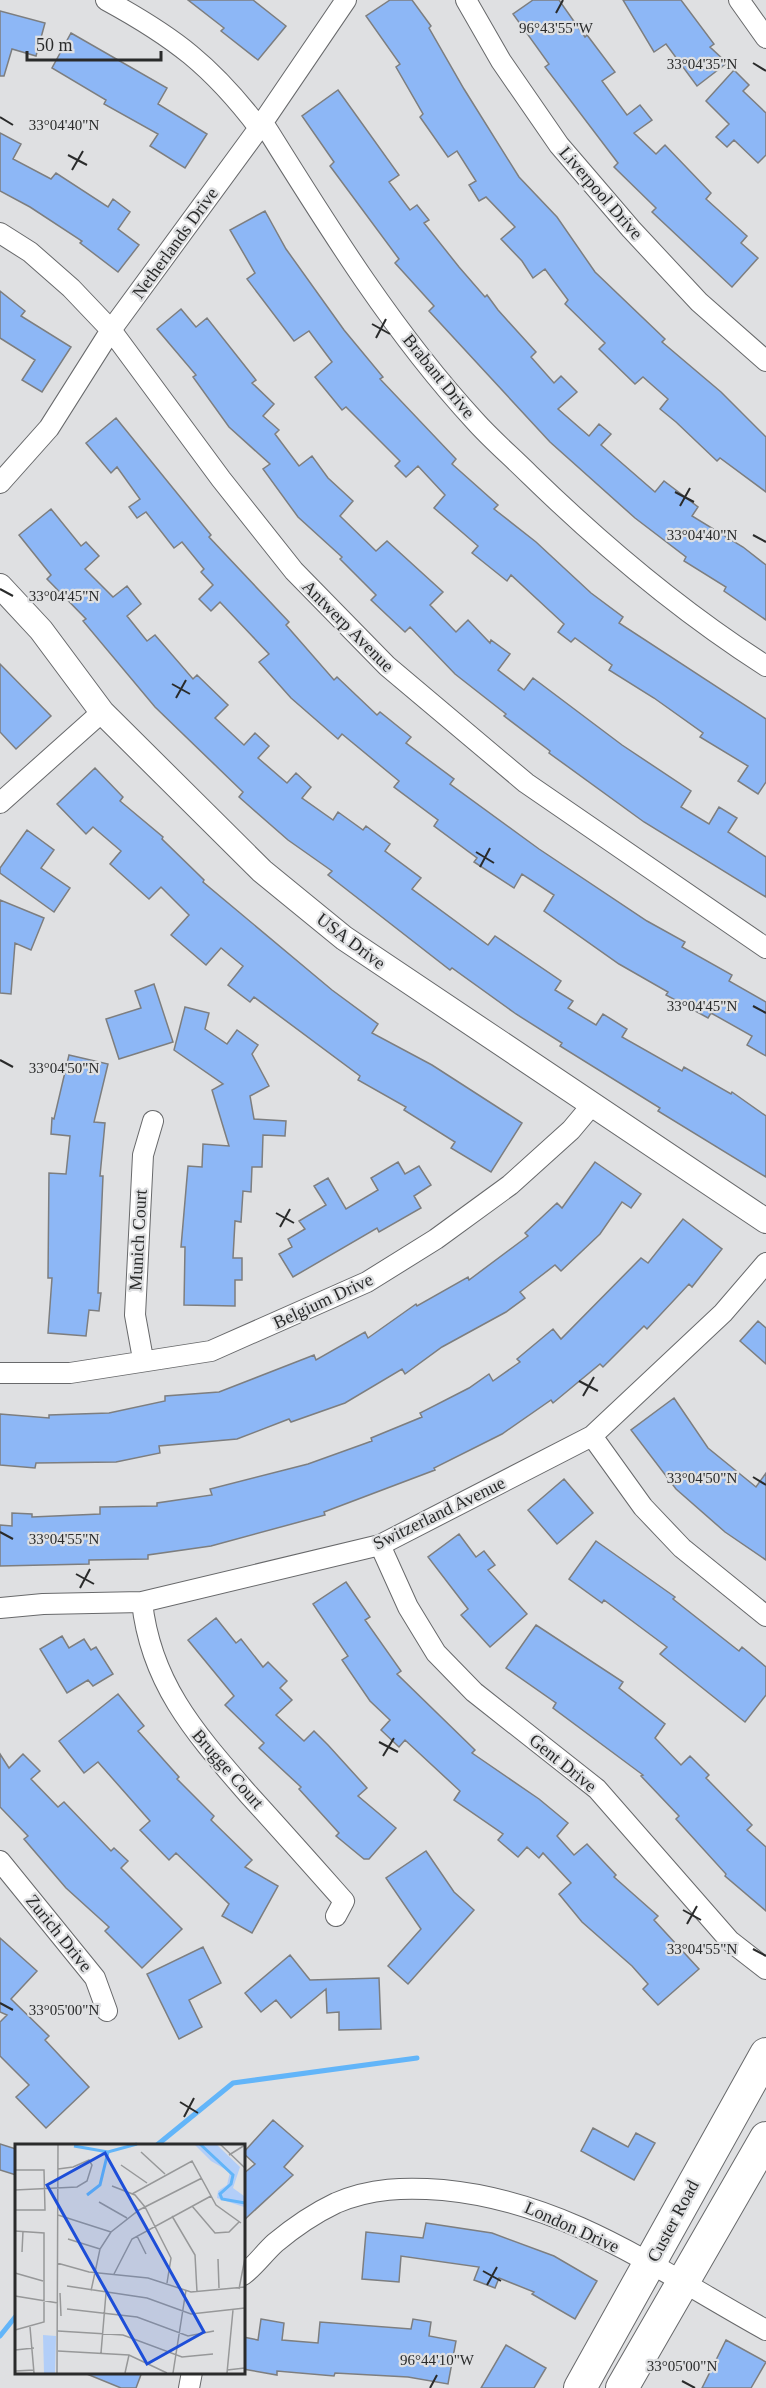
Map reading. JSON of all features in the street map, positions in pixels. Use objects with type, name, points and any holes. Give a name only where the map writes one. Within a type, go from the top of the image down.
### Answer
[{"type":"main road","name":"Custer Road","points":[[580,2388],[766,2054]]},
{"type":"main road","name":"Custer Road","points":[[622,2388],[766,2138]]},
{"type":"street","name":"Brabant Drive","points":[[106,0],[189,51],[231,91],[259,128],[267,129],[345,254],[387,312],[475,421],[591,534],[713,632],[766,666]]},
{"type":"street","name":"Netherlands Drive","points":[[0,483],[49,428],[111,330],[259,128],[346,0]]},
{"type":"street","name":"Liverpool Drive","points":[[466,0],[501,61],[559,144],[699,302],[766,361]]},
{"type":"street","points":[[739,0],[766,38]]},
{"type":"street","name":"Antwerp Avenue","points":[[0,233],[30,252],[71,288],[111,330],[220,479],[294,571],[387,666],[526,783],[766,948]]},
{"type":"street","name":"USA Drive","points":[[0,586],[41,630],[102,712],[262,871],[344,938],[766,1221]]},
{"type":"street","points":[[0,803],[102,712]]},
{"type":"street","name":"Belgium Drive","points":[[0,1373],[70,1373],[143,1359],[211,1351],[368,1282],[436,1239],[510,1185],[571,1130],[592,1105]]},
{"type":"street","name":"Munich Court","points":[[143,1359],[135,1316],[143,1155],[153,1121]]},
{"type":"street","name":"Switzerland Avenue","points":[[0,1608],[43,1604],[142,1602],[380,1545],[592,1437],[723,1314],[766,1263]]},
{"type":"street","points":[[592,1437],[643,1507],[682,1548],[766,1616]]},
{"type":"street","name":"Gent Drive","points":[[380,1545],[408,1607],[436,1653],[474,1692],[597,1789],[730,1941],[766,1969]]},
{"type":"street","name":"Brugge Court","points":[[142,1602],[151,1651],[171,1696],[195,1733],[344,1901],[336,1916]]},
{"type":"street","name":"Zurich Drive","points":[[0,1861],[95,1978],[107,2011]]},
{"type":"street","name":"London Drive","points":[[244,2274],[282,2238],[335,2204],[372,2190],[416,2188],[473,2193],[520,2203],[565,2219],[766,2330]]},
{"type":"street","points":[[189,2388],[192,2373]]},
{"type":"building","points":[[188,0],[253,0],[286,26],[258,60],[221,31],[224,28]]},
{"type":"building","points":[[390,0],[412,0],[431,26],[429,28],[464,89],[519,177],[557,217],[595,272],[665,339],[662,342],[721,392],[766,437],[766,492],[720,458],[717,461],[660,409],[668,399],[643,377],[635,384],[599,349],[605,343],[565,304],[568,300],[545,269],[533,278],[522,261],[501,239],[515,227],[486,197],[479,201],[469,185],[476,181],[457,151],[448,157],[420,117],[423,114],[396,67],[400,64],[366,16]]},
{"type":"building","points":[[533,0],[559,0],[585,37],[587,35],[615,72],[602,81],[627,115],[640,105],[652,120],[634,133],[656,154],[665,145],[711,193],[706,199],[747,236],[741,243],[758,258],[732,287],[652,212],[656,208],[614,167],[618,163],[545,67],[549,64],[513,14]]},
{"type":"building","points":[[623,0],[681,0],[714,44],[710,47],[727,63],[697,86],[666,44],[654,52]]},
{"type":"building","points":[[0,11],[45,23],[36,56],[12,49],[4,76],[0,76]]},
{"type":"building","points":[[71,33],[167,88],[158,104],[207,134],[185,168],[150,146],[158,134],[104,104],[106,100],[52,68]]},
{"type":"building","points":[[734,70],[749,85],[743,91],[766,113],[766,155],[758,163],[734,140],[727,147],[716,137],[729,124],[706,101]]},
{"type":"building","points":[[338,90],[399,175],[389,182],[410,210],[417,205],[429,220],[424,223],[485,297],[487,295],[536,352],[531,357],[554,383],[561,376],[577,392],[558,409],[589,436],[599,424],[611,434],[601,445],[655,492],[664,481],[698,507],[692,516],[743,547],[766,565],[766,620],[724,591],[726,587],[684,561],[686,557],[635,518],[550,442],[429,311],[434,306],[395,263],[399,259],[330,166],[334,162],[302,116]]},
{"type":"building","points":[[0,133],[21,144],[13,159],[51,179],[56,173],[108,207],[113,199],[130,212],[118,229],[139,245],[118,272],[80,243],[82,241],[30,207],[0,191]]},
{"type":"building","points":[[265,211],[286,249],[344,330],[383,377],[380,379],[456,459],[452,464],[498,505],[494,509],[536,542],[591,593],[623,617],[619,623],[766,719],[766,782],[758,794],[738,781],[748,766],[700,737],[703,733],[609,670],[612,665],[575,638],[571,642],[558,632],[564,624],[511,575],[507,581],[472,553],[478,546],[434,508],[445,495],[418,466],[406,477],[395,466],[400,461],[346,407],[342,410],[315,377],[332,362],[309,331],[294,341],[247,279],[255,273],[230,230]]},
{"type":"building","points":[[0,291],[25,311],[21,316],[71,347],[42,392],[22,380],[35,360],[0,338]]},
{"type":"building","points":[[181,309],[196,327],[207,318],[256,380],[252,383],[274,404],[263,416],[279,430],[275,434],[299,466],[312,456],[328,478],[353,501],[340,516],[376,551],[387,541],[443,592],[430,605],[456,632],[468,620],[490,643],[491,640],[510,654],[498,670],[524,690],[533,678],[622,745],[691,791],[681,807],[709,824],[719,807],[737,818],[728,832],[766,857],[766,897],[644,822],[549,753],[550,751],[504,716],[506,714],[455,674],[410,627],[405,632],[371,600],[376,595],[340,559],[342,557],[298,517],[263,469],[270,464],[229,427],[193,377],[196,375],[157,329]]},
{"type":"building","points":[[116,418],[211,535],[209,537],[289,622],[286,625],[334,680],[337,677],[377,715],[380,712],[411,737],[406,743],[454,779],[450,784],[539,849],[647,921],[685,942],[682,947],[732,975],[729,981],[766,1002],[766,1056],[747,1045],[752,1036],[711,1013],[708,1018],[666,995],[668,992],[619,964],[544,911],[554,895],[522,874],[514,888],[474,862],[477,858],[434,826],[438,820],[394,787],[399,781],[342,734],[338,739],[291,698],[259,662],[269,654],[220,602],[211,611],[199,599],[213,585],[201,572],[204,569],[182,542],[174,548],[146,512],[137,518],[129,507],[140,499],[117,467],[111,473],[86,443]]},
{"type":"building","points":[[51,509],[81,546],[86,542],[99,556],[85,569],[113,597],[127,586],[141,604],[127,616],[147,641],[155,635],[193,679],[197,675],[228,705],[215,718],[244,745],[255,733],[269,746],[258,758],[287,783],[296,773],[311,787],[302,798],[333,820],[338,812],[363,830],[366,826],[390,844],[385,851],[421,878],[412,889],[488,945],[495,936],[561,981],[555,990],[573,1001],[568,1008],[596,1025],[603,1014],[627,1029],[622,1037],[682,1071],[684,1067],[731,1094],[732,1092],[766,1116],[766,1177],[658,1111],[660,1108],[560,1046],[562,1043],[516,1014],[452,968],[450,970],[328,875],[332,871],[288,840],[239,797],[243,792],[155,707],[83,621],[86,619],[47,579],[51,575],[19,535]]},
{"type":"building","points":[[0,664],[51,716],[16,749],[0,732]]},
{"type":"building","points":[[95,768],[123,797],[120,801],[163,837],[162,839],[204,880],[203,882],[332,990],[378,1024],[372,1033],[432,1065],[522,1123],[491,1172],[451,1148],[455,1142],[404,1110],[406,1107],[358,1080],[360,1076],[254,997],[250,1002],[228,985],[243,966],[221,948],[206,965],[171,935],[189,915],[161,887],[149,899],[110,864],[121,851],[93,827],[86,834],[57,804]]},
{"type":"building","points":[[27,830],[54,850],[41,868],[70,888],[54,912],[0,873],[0,868]]},
{"type":"building","points":[[0,900],[44,918],[31,950],[15,943],[11,994],[0,993]]},
{"type":"building","points":[[154,984],[173,1042],[119,1059],[106,1019],[141,1008],[135,991]]},
{"type":"building","points":[[185,1007],[209,1013],[205,1029],[227,1044],[237,1030],[258,1045],[252,1054],[269,1086],[250,1096],[254,1119],[286,1121],[285,1136],[263,1135],[262,1167],[252,1167],[251,1192],[243,1191],[241,1222],[235,1221],[233,1258],[242,1258],[242,1280],[235,1280],[235,1306],[184,1305],[185,1247],[181,1247],[188,1166],[202,1167],[203,1144],[229,1146],[212,1090],[223,1084],[174,1050]]},
{"type":"building","points":[[69,1055],[108,1064],[94,1122],[105,1123],[100,1176],[103,1176],[98,1293],[101,1293],[99,1311],[89,1310],[86,1336],[48,1333],[52,1278],[48,1278],[49,1173],[66,1174],[70,1136],[51,1134],[52,1118],[54,1119]]},
{"type":"building","points":[[398,1162],[405,1174],[419,1166],[431,1185],[414,1196],[421,1208],[379,1232],[377,1228],[293,1277],[279,1254],[292,1247],[288,1239],[305,1229],[299,1221],[326,1205],[314,1186],[328,1178],[346,1209],[378,1190],[371,1178]]},
{"type":"building","points":[[595,1162],[641,1194],[631,1208],[622,1202],[600,1234],[561,1271],[555,1265],[520,1292],[525,1298],[506,1312],[442,1347],[405,1374],[402,1369],[345,1403],[291,1422],[289,1419],[237,1439],[159,1446],[160,1453],[116,1462],[36,1463],[35,1468],[0,1465],[0,1414],[49,1418],[49,1415],[109,1413],[165,1401],[165,1396],[219,1392],[314,1355],[316,1360],[365,1332],[368,1338],[416,1304],[417,1306],[468,1277],[469,1280],[528,1236],[525,1233],[557,1203],[562,1208]]},
{"type":"building","points":[[683,1219],[722,1249],[692,1287],[689,1284],[647,1329],[644,1326],[603,1367],[600,1364],[553,1403],[551,1400],[502,1434],[434,1468],[435,1470],[324,1512],[325,1515],[211,1546],[148,1555],[148,1559],[89,1560],[89,1564],[0,1566],[0,1525],[12,1526],[12,1513],[32,1514],[32,1517],[100,1514],[100,1507],[157,1506],[157,1503],[212,1495],[210,1489],[308,1464],[372,1441],[371,1438],[422,1417],[420,1413],[469,1388],[489,1374],[493,1381],[520,1362],[517,1359],[553,1329],[561,1339],[641,1258],[648,1263]]},
{"type":"building","points":[[758,1321],[766,1328],[766,1364],[740,1341]]},
{"type":"building","points":[[674,1398],[708,1448],[756,1487],[766,1473],[766,1560],[725,1532],[676,1489],[631,1430]]},
{"type":"building","points":[[564,1479],[593,1513],[557,1544],[528,1510]]},
{"type":"building","points":[[459,1534],[476,1557],[484,1551],[495,1565],[488,1570],[527,1614],[490,1647],[461,1615],[468,1609],[428,1557]]},
{"type":"building","points":[[596,1541],[675,1597],[673,1599],[739,1651],[742,1647],[766,1667],[766,1695],[745,1722],[660,1654],[667,1647],[604,1600],[602,1603],[569,1579]]},
{"type":"building","points":[[346,1582],[370,1617],[365,1620],[401,1671],[397,1674],[475,1750],[472,1753],[539,1799],[568,1823],[557,1836],[574,1855],[587,1844],[616,1875],[614,1877],[658,1916],[654,1920],[699,1969],[658,2005],[643,1989],[648,1984],[632,1966],[582,1922],[559,1894],[571,1883],[543,1853],[539,1858],[527,1847],[518,1857],[498,1840],[503,1834],[454,1800],[460,1791],[405,1740],[399,1747],[381,1730],[390,1720],[370,1701],[342,1660],[348,1656],[313,1604]]},
{"type":"building","points":[[216,1618],[236,1643],[241,1639],[263,1667],[268,1662],[287,1681],[280,1688],[292,1700],[276,1715],[304,1741],[314,1731],[367,1788],[358,1796],[396,1828],[369,1859],[364,1859],[336,1836],[339,1833],[299,1789],[301,1787],[259,1748],[264,1743],[225,1705],[234,1696],[188,1640]]},
{"type":"building","points":[[536,1625],[623,1682],[619,1688],[665,1724],[655,1738],[681,1765],[690,1756],[709,1775],[706,1778],[752,1825],[747,1830],[766,1847],[766,1911],[725,1876],[726,1874],[676,1819],[679,1816],[641,1776],[643,1775],[553,1708],[556,1703],[506,1668]]},
{"type":"building","points":[[62,1636],[69,1648],[84,1639],[91,1650],[96,1647],[113,1674],[93,1686],[88,1680],[67,1693],[40,1649]]},
{"type":"building","points":[[118,1694],[144,1726],[138,1731],[179,1777],[177,1779],[214,1816],[211,1820],[252,1860],[245,1867],[278,1886],[252,1933],[222,1916],[229,1904],[176,1853],[169,1860],[140,1830],[150,1821],[98,1762],[84,1773],[59,1741]]},
{"type":"building","points":[[0,1754],[9,1768],[23,1754],[40,1771],[31,1779],[58,1807],[64,1802],[111,1851],[114,1848],[128,1861],[121,1868],[182,1929],[142,1968],[105,1931],[109,1927],[66,1888],[24,1839],[28,1836],[0,1807]]},
{"type":"building","points":[[426,1851],[454,1892],[474,1910],[408,1984],[388,1966],[421,1929],[386,1878]]},
{"type":"building","points":[[0,1938],[37,1971],[11,1999],[49,2036],[45,2040],[89,2087],[46,2128],[16,2097],[29,2085],[0,2056],[0,2022],[7,2015],[0,2012]]},
{"type":"building","points":[[203,1947],[221,1983],[189,2000],[202,2027],[179,2039],[147,1974]]},
{"type":"building","points":[[290,1955],[310,1980],[379,1978],[381,2029],[339,2030],[339,2012],[327,2013],[326,1989],[291,2018],[276,2000],[261,2012],[245,1993]]},
{"type":"building","points":[[273,2120],[303,2146],[284,2167],[293,2175],[244,2220],[244,2173],[255,2164],[244,2152]]},
{"type":"building","points":[[593,2128],[628,2147],[636,2133],[655,2143],[634,2180],[581,2151]]},
{"type":"building","points":[[0,2144],[15,2149],[15,2175],[0,2170]]},
{"type":"building","points":[[426,2223],[492,2233],[554,2256],[597,2281],[575,2319],[532,2294],[534,2292],[499,2278],[495,2288],[474,2280],[479,2267],[401,2256],[399,2282],[362,2279],[366,2232],[423,2238]]},
{"type":"building","points":[[261,2319],[284,2323],[282,2340],[318,2343],[320,2322],[411,2329],[413,2319],[431,2322],[429,2336],[456,2341],[448,2384],[408,2377],[335,2373],[334,2376],[277,2371],[277,2375],[244,2369],[244,2337],[258,2340]]},
{"type":"building","points":[[726,2340],[766,2362],[751,2388],[702,2388]]},
{"type":"building","points":[[506,2345],[546,2368],[534,2388],[481,2388]]},
{"type":"building","points":[[84,2373],[142,2373],[136,2388],[121,2388]]},
{"type":"waterway","points":[[158,2144],[233,2083],[417,2058]]},
{"type":"waterway","points":[[0,2336],[15,2317]]}]
